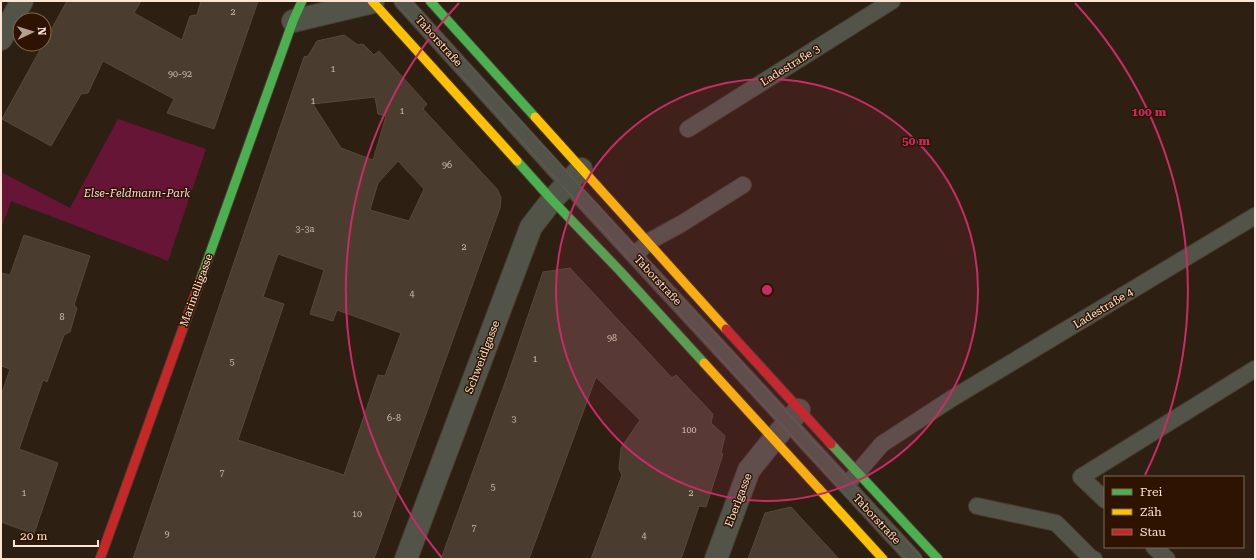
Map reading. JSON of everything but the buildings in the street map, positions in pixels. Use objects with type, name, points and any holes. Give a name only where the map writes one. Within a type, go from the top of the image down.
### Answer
[{"type":"main road","name":"Marinelligasse","points":[[100,559],[293,21],[302,1]]},
{"type":"main road","name":"Taborstraße","points":[[373,1],[552,200],[620,271],[883,559]]},
{"type":"main road","name":"Taborstraße","points":[[430,1],[574,176],[648,242],[794,416],[858,472],[938,559]]},
{"type":"street","points":[[1,39],[22,1]]},
{"type":"street","points":[[293,21],[373,1]]},
{"type":"street","name":"Schweidlgasse","points":[[406,559],[531,227],[552,200],[574,176]]},
{"type":"street","name":"Eberlgasse","points":[[716,559],[749,470],[794,416]]},
{"type":"lane","name":"Taborstraße","points":[[402,1],[574,176],[635,256],[794,416],[846,486],[914,559]]},
{"type":"lane","name":"Ladestraße 3","points":[[688,129],[892,1]]},
{"type":"lane","points":[[620,271],[648,242],[681,224],[743,185]]},
{"type":"lane","name":"Ladestraße 4","points":[[832,503],[882,444],[951,399],[1255,216]]},
{"type":"lane","points":[[1104,499],[1081,477],[1255,369]]},
{"type":"lane","points":[[977,506],[1056,523],[1091,558],[1094,559]]},
{"type":"lane","points":[[1155,548],[1167,559]]},
{"type":"green space","name":"Else-Feldmann-Park","points":[[118,119],[206,149],[168,261],[11,201],[1,229],[1,172],[70,208]]},
{"type":"tram line","points":[[394,1],[906,559]]},
{"type":"tram line","points":[[411,1],[923,559]]},
{"type":"traffic: fast","points":[[200,281],[293,21],[302,1]]},
{"type":"traffic: fast","points":[[430,1],[535,117]]},
{"type":"traffic: fast","points":[[517,161],[704,363]]},
{"type":"traffic: fast","points":[[831,444],[938,559]]},
{"type":"traffic: slow","points":[[372,1],[517,161]]},
{"type":"traffic: slow","points":[[535,117],[726,329]]},
{"type":"traffic: slow","points":[[704,363],[883,559]]},
{"type":"traffic: jam","points":[[100,559],[200,281]]},
{"type":"traffic: jam","points":[[726,329],[831,444]]}]
